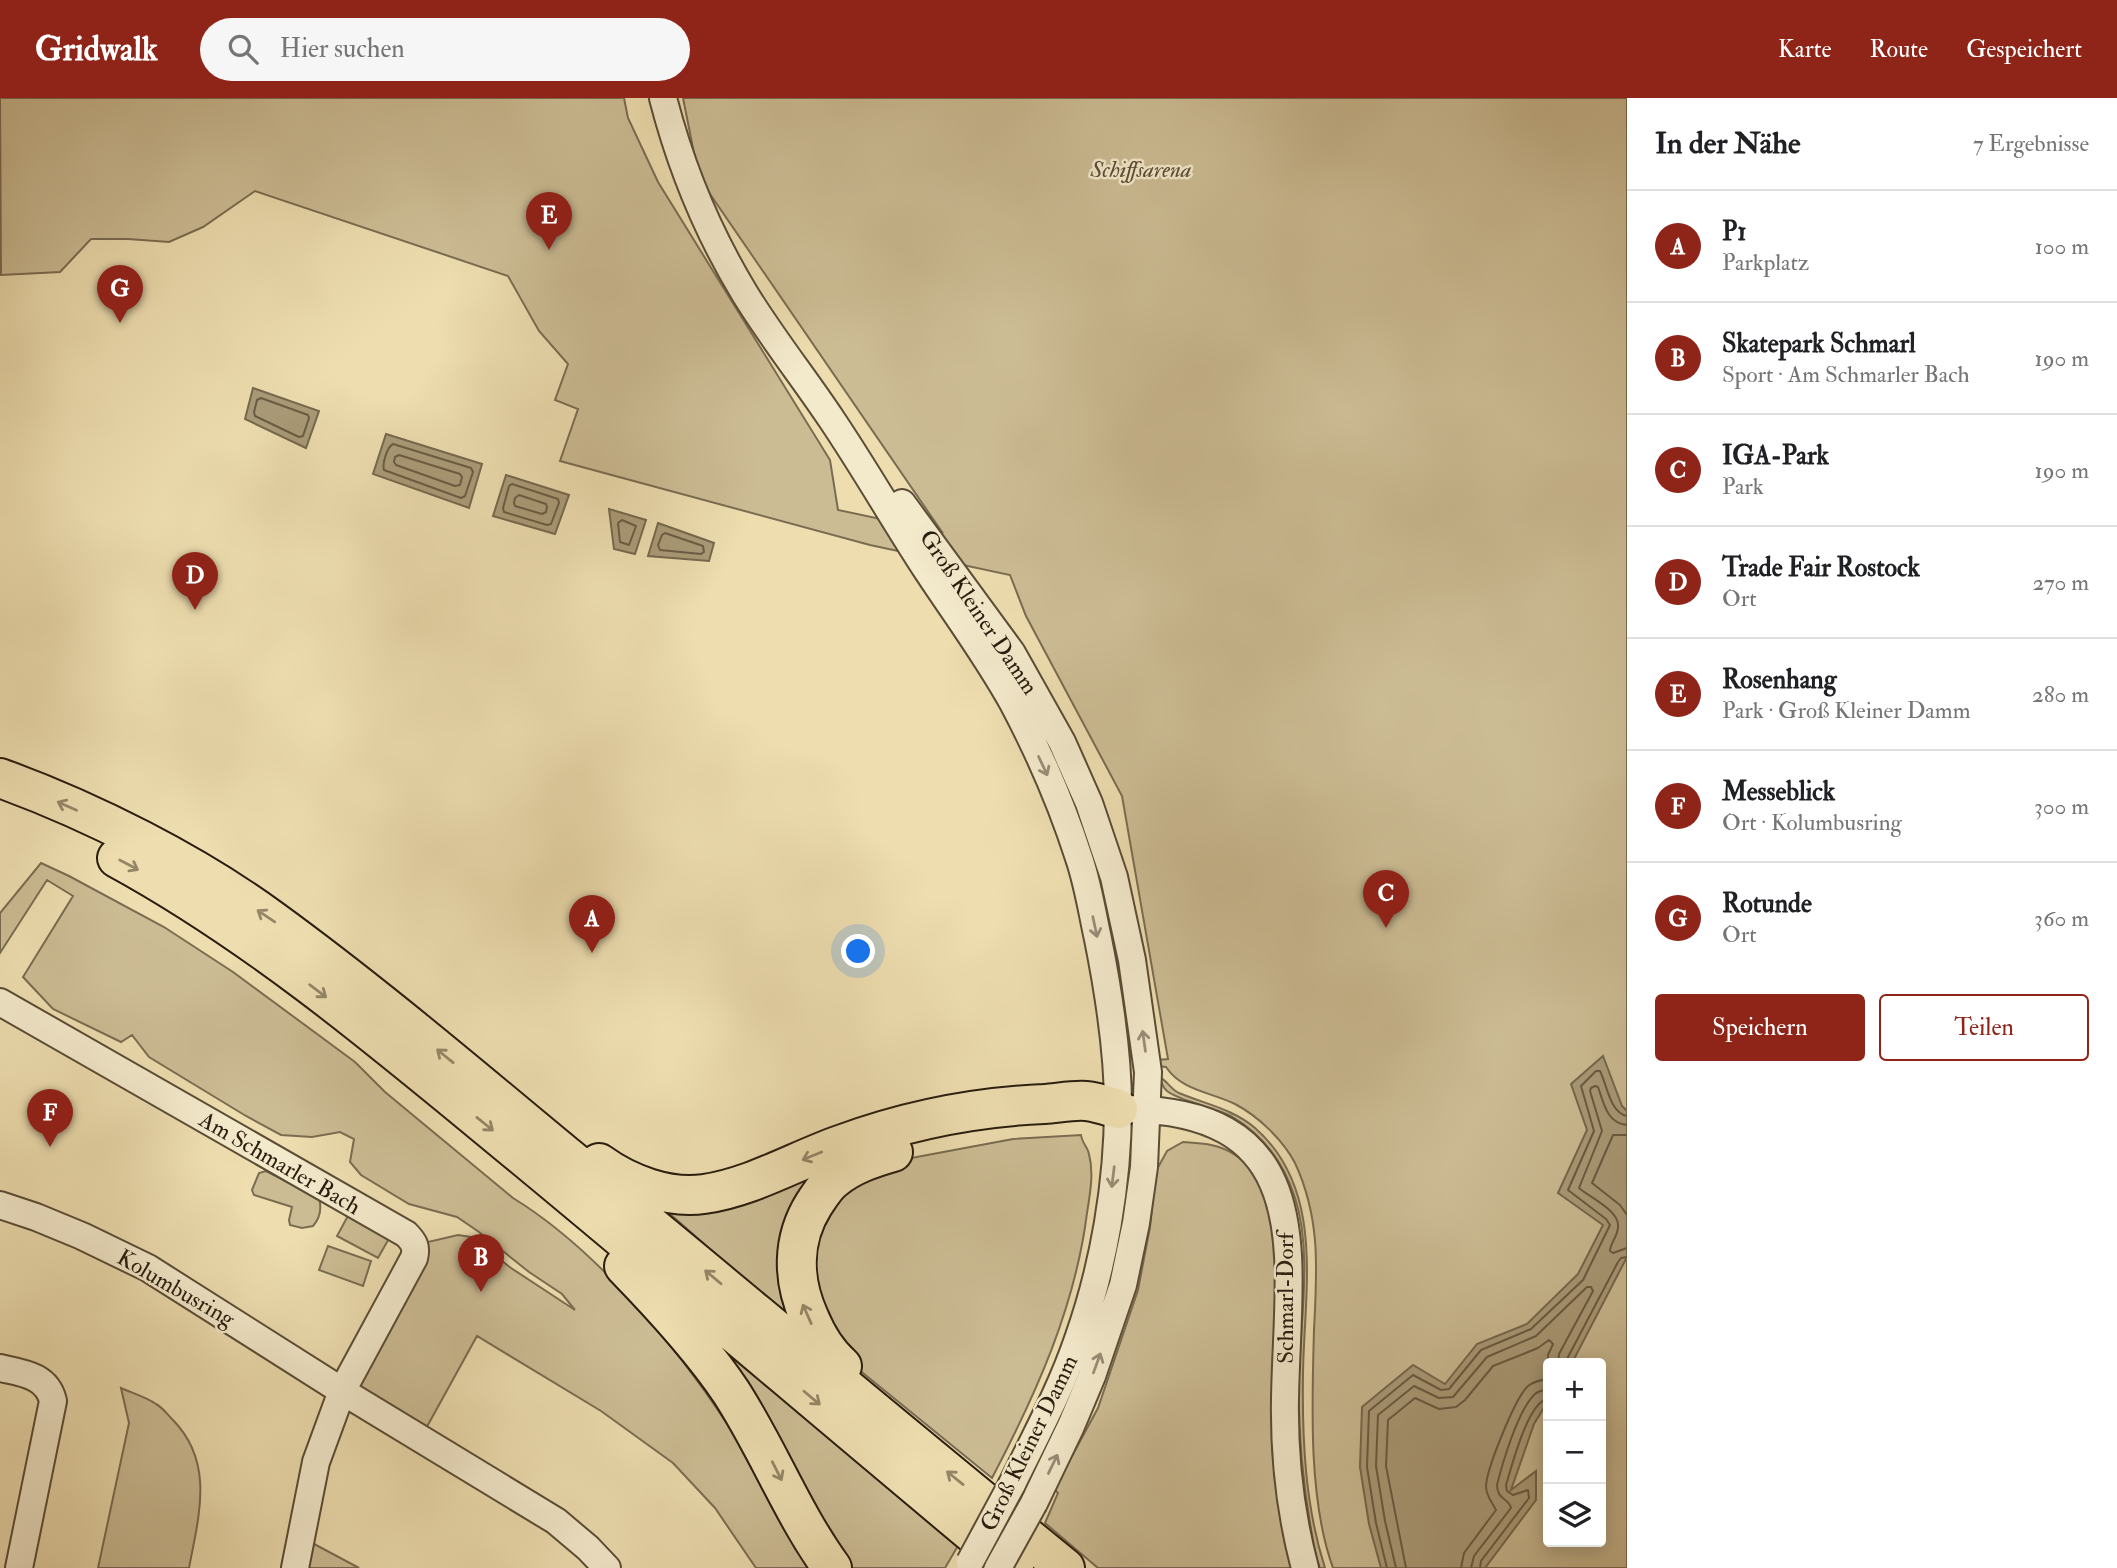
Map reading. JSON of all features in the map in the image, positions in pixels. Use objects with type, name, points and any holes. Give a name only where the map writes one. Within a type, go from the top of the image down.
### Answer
[{"type":"highway","points":[[0,778],[128,834],[183,864],[271,919],[498,1099],[1065,1568]]},
{"type":"highway","points":[[0,807],[105,852],[204,909],[258,946],[375,1034],[1014,1568]]},
{"type":"highway","points":[[498,1099],[533,1111],[601,1165],[618,1175],[655,1190],[687,1194],[703,1194],[735,1187],[840,1145],[937,1117],[1025,1105],[1087,1101],[1132,1109]]},
{"type":"highway","points":[[910,1442],[892,1409],[837,1362],[816,1333],[802,1301],[797,1277],[798,1239],[806,1218],[833,1180],[854,1166],[877,1156],[964,1135],[1029,1126],[1088,1124],[1132,1109]]},
{"type":"highway","points":[[573,1198],[589,1230],[662,1308],[730,1391],[832,1568]]},
{"type":"street","name":"Groß Kleiner Damm","points":[[663,98],[689,184],[713,236],[746,295],[833,421],[925,568],[992,667],[1013,704],[1056,795],[1080,860],[1103,962],[1116,1061],[1132,1109],[1144,1167],[1123,1285],[1092,1376],[1034,1503],[998,1568]]},
{"type":"street","name":"Am Schmarler Bach","points":[[0,1002],[406,1234],[414,1242],[414,1258],[342,1391]]},
{"type":"street","name":"Groß Kleiner Damm","points":[[969,1565],[1058,1392],[1082,1325],[1096,1278],[1132,1109]]},
{"type":"street","name":"Schmarl-Dorf","points":[[1132,1109],[1185,1114],[1222,1127],[1254,1152],[1267,1170],[1278,1193],[1290,1251],[1285,1402],[1286,1462],[1290,1503],[1304,1568]]},
{"type":"street","name":"Kolumbusring","points":[[0,1205],[82,1236],[148,1268],[342,1391],[556,1521],[607,1568]]},
{"type":"street","points":[[0,1368],[36,1377],[51,1393],[53,1401],[19,1568]]},
{"type":"street","points":[[295,1568],[316,1462],[342,1391]]},
{"type":"green space","name":"Schiffsarena","points":[[0,98],[624,98],[628,118],[658,182],[830,460],[838,510],[942,532],[699,178],[683,98],[1627,98],[1627,1568],[1333,1568],[1325,1541],[1315,1482],[1315,1245],[1303,1184],[1290,1154],[1261,1122],[1235,1104],[1189,1086],[1166,1067],[1158,1066],[1157,1060],[1168,1059],[1122,796],[1026,616],[1010,575],[870,545],[560,461],[578,409],[555,400],[568,364],[539,331],[508,276],[255,191],[203,227],[169,242],[91,239],[60,272],[1,275]]},
{"type":"green space","points":[[41,863],[164,927],[233,972],[355,1062],[385,1092],[513,1198],[544,1219],[604,1271],[659,1331],[707,1394],[739,1442],[810,1568],[756,1568],[715,1508],[673,1463],[601,1411],[477,1336],[424,1432],[352,1387],[419,1244],[458,1235],[471,1237],[511,1268],[575,1310],[562,1294],[457,1217],[409,1204],[361,1175],[350,1162],[354,1139],[340,1132],[312,1137],[281,1135],[149,1057],[132,1035],[121,1042],[53,1009],[23,977],[73,896],[47,880],[0,953],[0,913]]},
{"type":"green space","points":[[1159,1077],[1179,1093],[1228,1111],[1246,1121],[1277,1153],[1293,1181],[1302,1211],[1306,1243],[1303,1398],[1306,1472],[1313,1521],[1325,1568],[1320,1568],[1317,1561],[1308,1514],[1300,1443],[1299,1372],[1304,1262],[1300,1218],[1295,1198],[1278,1161],[1253,1131],[1231,1116],[1172,1095],[1164,1088]]},
{"type":"green space","points":[[926,1133],[829,1173],[796,1325],[652,1198]]},
{"type":"green space","points":[[1081,1135],[1089,1154],[1091,1184],[1073,1283],[1052,1350],[1024,1415],[992,1478],[847,1360],[811,1302],[821,1213],[844,1188],[906,1159],[1013,1139]]},
{"type":"green space","points":[[1183,1142],[1225,1149],[1246,1163],[1261,1183],[1278,1219],[1297,1568],[1098,1568],[1045,1523],[1058,1493],[1054,1489],[1098,1408],[1138,1290],[1150,1227],[1156,1171],[1167,1151]]},
{"type":"green space","points":[[266,1171],[319,1198],[320,1213],[313,1226],[302,1228],[290,1225],[292,1207],[254,1195],[252,1190],[259,1173]]},
{"type":"green space","points":[[350,1212],[391,1235],[378,1258],[337,1236]]},
{"type":"green space","points":[[328,1246],[371,1261],[363,1286],[319,1270]]},
{"type":"green space","points":[[724,1351],[959,1544],[945,1568],[845,1568]]},
{"type":"green space","points":[[121,1388],[160,1407],[185,1436],[194,1453],[200,1490],[197,1528],[189,1568],[98,1568],[129,1423]]},
{"type":"green space","points":[[301,1537],[359,1568],[295,1568]]},
{"type":"water","points":[[253,388],[319,411],[306,448],[245,419]]},
{"type":"water","points":[[386,434],[482,464],[469,508],[373,474]]},
{"type":"water","points":[[506,475],[569,495],[555,534],[493,516]]},
{"type":"water","points":[[609,509],[646,520],[635,554],[614,549]]},
{"type":"water","points":[[658,523],[714,543],[709,561],[648,556]]},
{"type":"water","points":[[1603,1056],[1622,1106],[1627,1111],[1627,1257],[1575,1358],[1543,1358],[1543,1409],[1534,1424],[1511,1490],[1536,1471],[1536,1500],[1485,1568],[1381,1568],[1369,1524],[1360,1467],[1362,1407],[1413,1365],[1445,1384],[1477,1344],[1527,1324],[1578,1274],[1603,1225],[1558,1193],[1587,1130],[1571,1084]]},
{"type":"place","name":"Rosenhang","points":[[549,250]]},
{"type":"place","name":"Rotunde","points":[[120,323]]},
{"type":"place","name":"Trade Fair Rostock","points":[[195,610]]},
{"type":"place","name":"IGA-Park","points":[[1386,928]]},
{"type":"place","name":"P1","points":[[592,953]]},
{"type":"place","name":"Messeblick","points":[[50,1147]]},
{"type":"place","name":"Skatepark Schmarl","points":[[481,1292]]}]
